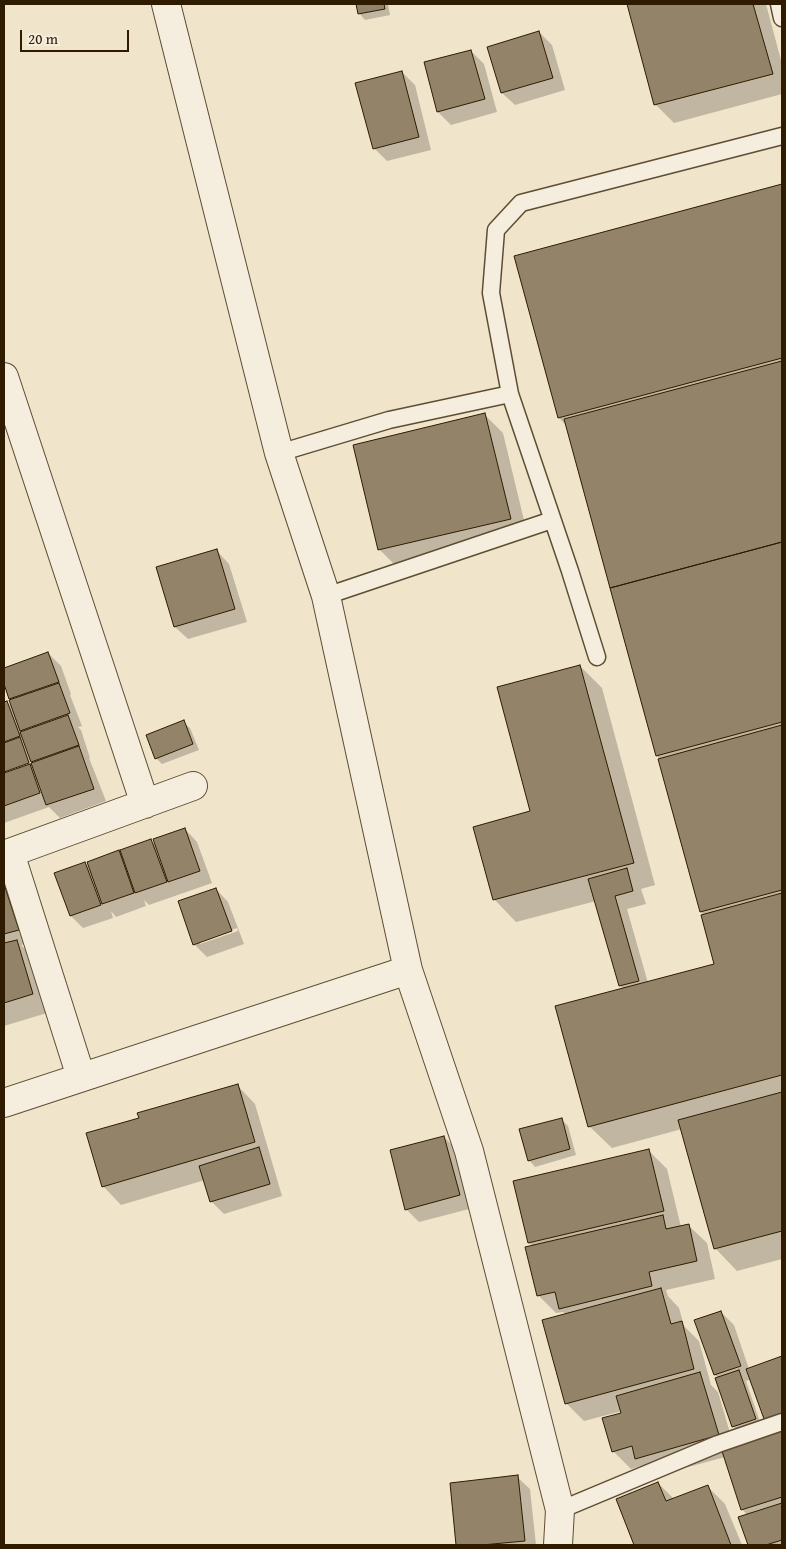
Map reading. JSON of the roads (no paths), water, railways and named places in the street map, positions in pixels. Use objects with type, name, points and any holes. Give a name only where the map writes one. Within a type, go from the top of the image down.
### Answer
[{"type":"street","points":[[166,4],[279,454],[326,596],[408,970],[469,1151],[560,1510],[558,1545]]},
{"type":"street","points":[[5,383],[144,804]]},
{"type":"street","points":[[81,1077],[7,854],[193,786]]},
{"type":"street","points":[[4,1103],[408,970]]},
{"type":"lane","points":[[779,4],[782,18]]},
{"type":"lane","points":[[597,657],[510,394],[491,294],[496,230],[521,203],[782,136]]},
{"type":"lane","points":[[279,454],[389,420],[510,394]]},
{"type":"lane","points":[[326,596],[552,520]]},
{"type":"lane","points":[[560,1510],[718,1444],[782,1422]]}]
